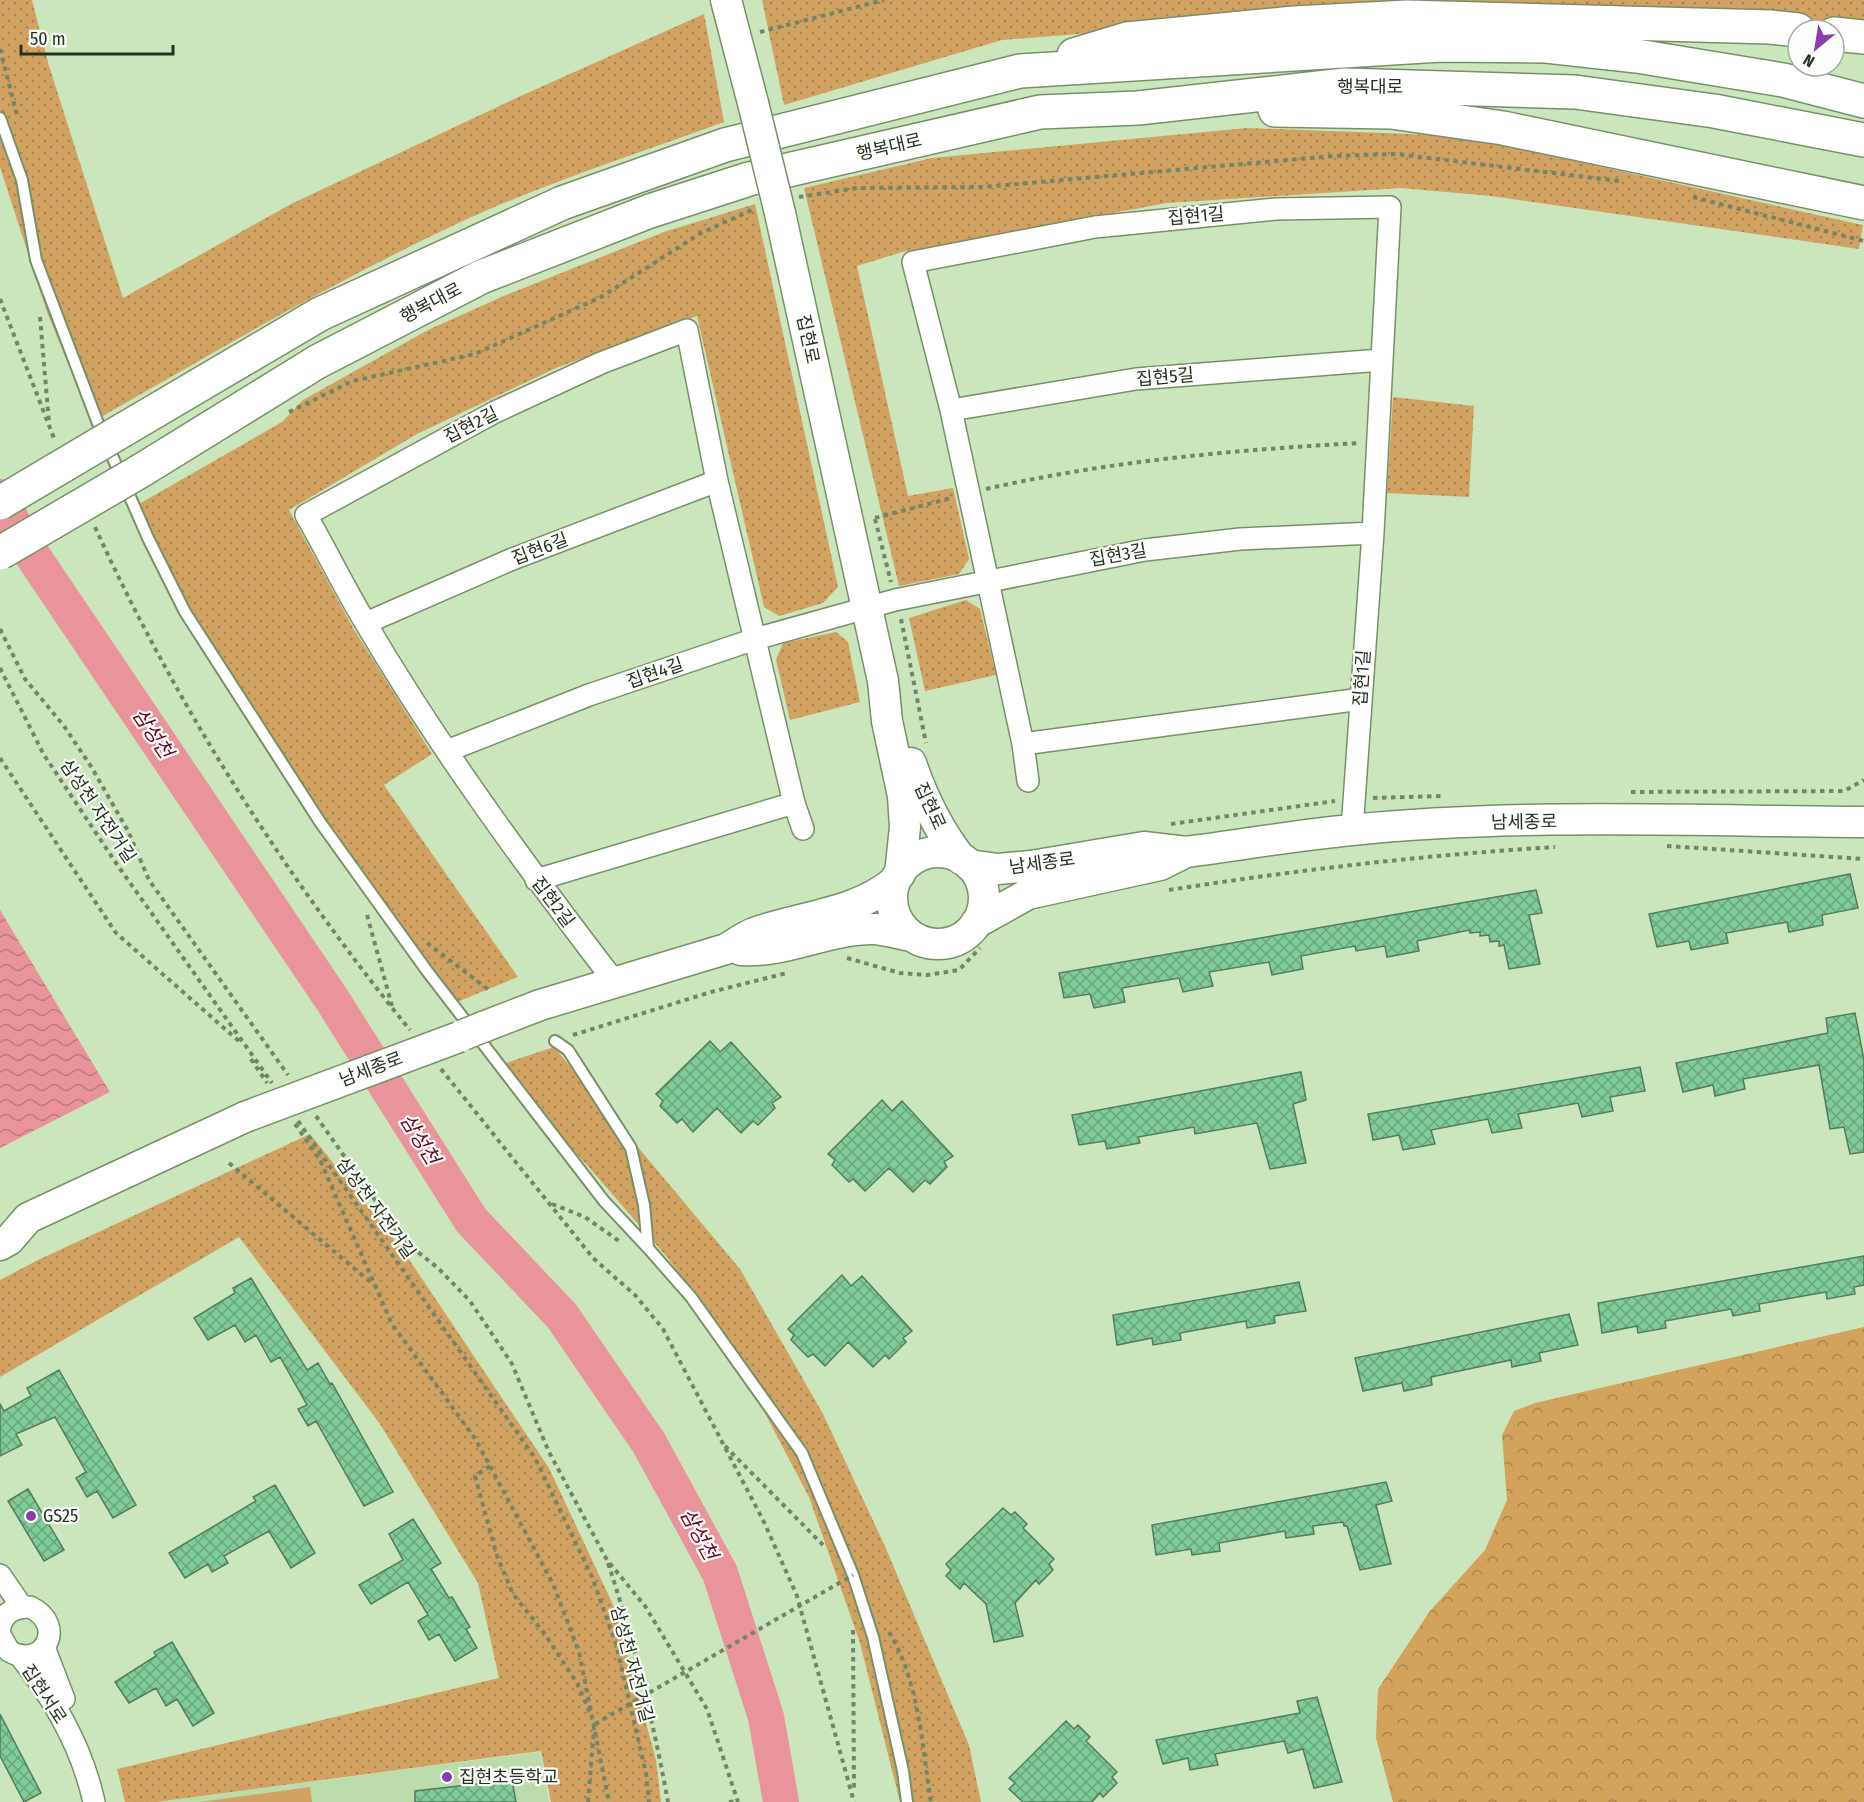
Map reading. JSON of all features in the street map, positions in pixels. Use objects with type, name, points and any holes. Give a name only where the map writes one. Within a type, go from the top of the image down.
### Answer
[{"type":"highway","points":[[1020,71],[1127,39],[1294,22],[1407,17],[1786,30]]},
{"type":"highway","points":[[1846,35],[1864,37]]},
{"type":"highway","name":"행복대로","points":[[0,503],[320,314],[562,203],[725,145],[1020,71],[1441,45],[1546,46],[1637,56],[1760,76],[1864,101]]},
{"type":"highway","name":"행복대로","points":[[0,553],[142,470],[317,362],[481,277],[650,211],[749,179],[1040,112],[1138,108],[1345,85],[1575,92],[1714,111],[1864,140]]},
{"type":"highway","points":[[1138,108],[1391,112],[1503,128],[1864,203]]},
{"type":"street","name":"집현로","points":[[726,0],[780,213],[883,681],[887,721],[903,796],[905,827],[897,877]]},
{"type":"street","name":"집현1길","points":[[1028,781],[1023,744],[951,410],[913,262],[1095,227],[1276,209],[1390,207],[1373,533],[1352,830]]},
{"type":"street","name":"집현2길","points":[[614,981],[536,880],[447,751],[366,623],[306,514],[495,411],[602,363],[687,330],[717,481],[794,803],[803,829]]},
{"type":"street","name":"집현5길","points":[[951,410],[1136,379],[1381,360]]},
{"type":"street","name":"집현6길","points":[[366,623],[510,560],[717,481]]},
{"type":"street","name":"집현3길","points":[[867,608],[1052,567],[1145,550],[1240,539],[1373,533]]},
{"type":"street","name":"집현4길","points":[[447,751],[589,695],[755,639],[867,608]]},
{"type":"street","name":"집현로","points":[[883,681],[897,712],[909,760],[924,801],[941,833],[965,862]]},
{"type":"street","points":[[1023,744],[1361,699]]},
{"type":"street","points":[[536,880],[794,803]]},
{"type":"street","name":"남세종로","points":[[965,862],[998,869],[1144,848],[1186,852],[1352,830],[1452,824],[1613,820],[1864,822]]},
{"type":"street","name":"남세종로","points":[[981,932],[1028,894],[1160,865],[1186,852]]},
{"type":"street","points":[[931,853],[952,855],[965,862],[981,883],[983,904],[981,932],[942,944],[926,943],[912,936],[901,926],[894,912],[892,896],[897,877],[916,858],[931,853]]},
{"type":"street","name":"남세종로","points":[[0,1245],[9,1240],[14,1217],[245,1117],[614,981],[726,949],[752,934],[849,907],[878,895],[897,877]]},
{"type":"street","name":"남세종로","points":[[726,949],[765,951],[839,934],[875,929],[912,936]]},
{"type":"street","points":[[0,1575],[22,1607]]},
{"type":"street","points":[[22,1607],[30,1607],[44,1617],[50,1632],[45,1647],[31,1656],[20,1656],[9,1651],[0,1625],[14,1609],[22,1607]]},
{"type":"street","name":"집현서로","points":[[45,1647],[67,1708],[69,1732]]},
{"type":"street","name":"집현서로","points":[[20,1656],[43,1685],[69,1732],[87,1771],[94,1802]]},
{"type":"lane","points":[[0,118],[22,180],[36,260],[99,426],[148,538],[185,612],[320,822],[427,971],[604,1201],[691,1297],[802,1453],[873,1637],[903,1771],[907,1802]]},
{"type":"lane","points":[[555,1041],[568,1050],[631,1148],[644,1205],[648,1248]]},
{"type":"path","points":[[756,33],[884,0]]},
{"type":"path","points":[[40,315],[49,428]]},
{"type":"path","points":[[981,490],[1034,478],[1134,462],[1239,450],[1363,443]]},
{"type":"path","points":[[875,518],[955,498]]},
{"type":"path","points":[[901,619],[929,754]]},
{"type":"path","points":[[0,629],[25,679],[64,726],[92,768],[128,831],[149,880],[291,1080]]},
{"type":"path","name":"삼성천 자전거길","points":[[0,668],[45,755],[116,863],[275,1091],[240,1042],[116,933],[0,758]]},
{"type":"path","points":[[1620,792],[1844,791],[1864,780]]},
{"type":"path","points":[[1160,825],[1354,798],[1444,796]]},
{"type":"path","points":[[1159,891],[1284,872],[1471,852],[1562,846]]},
{"type":"path","points":[[1663,846],[1864,859]]},
{"type":"path","points":[[360,878],[370,934],[393,1009]]},
{"type":"path","points":[[836,961],[847,958],[900,973],[927,975],[959,970],[981,932]]},
{"type":"path","points":[[421,938],[489,990]]},
{"type":"path","points":[[555,1041],[711,992],[790,972]]},
{"type":"path","points":[[312,1109],[394,1227],[409,1245],[438,1268],[470,1301],[512,1364],[549,1452],[607,1560],[636,1652],[654,1724],[668,1802]]},
{"type":"path","name":"삼성천 자전거길","points":[[376,1287],[320,1160],[295,1120],[535,1458],[592,1576],[616,1644],[646,1773],[649,1802]]},
{"type":"path","points":[[229,1163],[376,1287],[392,1324],[476,1440],[553,1584],[579,1652],[609,1802]]},
{"type":"path","points":[[722,1443],[828,1550]]},
{"type":"path","points":[[490,1466],[475,1476],[497,1556],[513,1594],[544,1633],[577,1683],[595,1724],[588,1802]]},
{"type":"path","points":[[607,1560],[645,1606],[707,1709],[738,1802],[729,1802]]},
{"type":"path","points":[[595,1724],[852,1578]]},
{"type":"path","points":[[853,1622],[854,1795]]},
{"type":"path","points":[[883,1623],[901,1652],[918,1716],[931,1802]]},
{"type":"shaded area","points":[[0,0],[32,0],[49,66],[123,298],[291,204],[514,99],[704,14],[724,122],[549,185],[448,228],[313,297],[92,422],[47,312],[0,167]]},
{"type":"shaded area","points":[[762,0],[1864,0],[1864,25],[1846,23],[1846,18],[1788,18],[1691,9],[1380,10],[1002,40],[784,105]]},
{"type":"shaded area","points":[[1247,128],[1462,136],[1863,225],[1859,249],[1491,196],[1401,188],[1167,203],[902,252],[857,266],[908,496],[953,488],[969,559],[959,574],[899,586],[804,188],[932,158]]},
{"type":"shaded area","points":[[755,204],[838,587],[823,603],[779,616],[764,607],[697,316],[556,368],[417,434],[289,510],[353,628],[432,754],[384,785],[518,977],[457,1002],[371,891],[269,747],[181,594],[139,504],[282,422],[303,400],[428,330],[506,295],[664,232]]},
{"type":"shaded area","points":[[1393,397],[1474,406],[1469,497],[1387,493]]},
{"type":"shaded area","points":[[966,600],[980,609],[996,675],[925,691],[909,618]]},
{"type":"shaded area","points":[[836,632],[848,642],[860,702],[790,720],[776,660],[783,643]]},
{"type":"shaded area","points":[[554,1047],[740,1269],[823,1414],[884,1544],[969,1745],[981,1802],[900,1802],[860,1643],[809,1497],[718,1324],[666,1256],[586,1164],[494,1067]]},
{"type":"shaded area","points":[[310,1134],[402,1249],[549,1468],[615,1609],[656,1760],[661,1802],[551,1802],[541,1751],[156,1802],[125,1802],[117,1769],[499,1678],[478,1583],[380,1424],[239,1237],[0,1377],[0,1280],[38,1260]]},
{"type":"shaded area","name":"집현초등학교","points":[[540,1752],[549,1802],[157,1802]]},
{"type":"shaded area","points":[[310,1787],[312,1802],[200,1802]]},
{"type":"green space","points":[[1864,1327],[1864,1802],[1393,1802],[1376,1738],[1378,1689],[1430,1611],[1485,1550],[1507,1500],[1502,1435],[1514,1411],[1535,1403]]},
{"type":"water","points":[[0,910],[110,1092],[0,1148]]},
{"type":"building","points":[[1850,874],[1858,908],[1822,915],[1823,925],[1789,932],[1787,922],[1726,933],[1728,943],[1691,950],[1689,941],[1657,947],[1649,914]]},
{"type":"building","points":[[1536,890],[1542,913],[1529,915],[1540,964],[1509,969],[1504,945],[1499,946],[1499,941],[1490,942],[1489,935],[1480,936],[1480,932],[1470,933],[1469,930],[1417,941],[1419,951],[1387,957],[1385,946],[1356,951],[1355,946],[1301,956],[1303,969],[1272,975],[1269,962],[1209,972],[1213,986],[1183,992],[1179,978],[1122,988],[1125,1002],[1094,1008],[1090,994],[1064,998],[1059,973]]},
{"type":"building","points":[[1855,1013],[1864,1060],[1864,1152],[1850,1154],[1844,1127],[1830,1129],[1819,1065],[1743,1079],[1745,1089],[1715,1096],[1713,1085],[1683,1092],[1676,1063],[1828,1033],[1826,1018]]},
{"type":"building","points":[[710,1041],[720,1052],[731,1042],[781,1097],[772,1103],[775,1108],[758,1125],[753,1121],[741,1133],[717,1108],[693,1132],[682,1119],[677,1123],[660,1106],[663,1101],[656,1094]]},
{"type":"building","points":[[1640,1067],[1645,1091],[1610,1097],[1613,1111],[1582,1117],[1578,1103],[1518,1114],[1522,1128],[1492,1133],[1488,1119],[1431,1130],[1435,1144],[1403,1150],[1399,1135],[1373,1140],[1368,1114]]},
{"type":"building","points":[[1301,1072],[1306,1100],[1293,1104],[1306,1163],[1270,1169],[1257,1123],[1195,1134],[1194,1127],[1138,1137],[1140,1143],[1107,1149],[1105,1141],[1079,1145],[1072,1115]]},
{"type":"building","points":[[882,1100],[892,1111],[902,1101],[953,1156],[944,1162],[947,1167],[930,1184],[925,1180],[913,1192],[889,1168],[865,1191],[853,1179],[849,1182],[832,1165],[835,1160],[828,1154]]},
{"type":"building","points":[[1864,1256],[1864,1285],[1854,1287],[1855,1294],[1827,1299],[1826,1292],[1759,1304],[1760,1311],[1733,1316],[1731,1309],[1665,1321],[1666,1328],[1638,1333],[1637,1326],[1602,1333],[1598,1303]]},
{"type":"building","points":[[842,1275],[851,1286],[862,1276],[912,1331],[903,1338],[906,1342],[889,1359],[885,1355],[873,1367],[848,1342],[825,1366],[813,1354],[808,1357],[791,1340],[794,1335],[788,1329]]},
{"type":"building","points":[[251,1278],[307,1370],[318,1363],[330,1384],[332,1383],[393,1492],[364,1506],[316,1421],[308,1426],[298,1409],[307,1405],[280,1357],[271,1362],[256,1335],[245,1342],[235,1325],[208,1340],[194,1318],[235,1293],[233,1288]]},
{"type":"building","points":[[1299,1282],[1306,1311],[1274,1316],[1275,1323],[1247,1328],[1246,1321],[1180,1333],[1181,1340],[1153,1345],[1152,1338],[1117,1345],[1113,1315]]},
{"type":"building","points":[[1569,1314],[1578,1345],[1539,1353],[1541,1361],[1512,1367],[1511,1360],[1431,1377],[1432,1385],[1404,1391],[1402,1383],[1363,1391],[1355,1358]]},
{"type":"building","points":[[59,1370],[136,1505],[113,1518],[97,1491],[87,1497],[76,1478],[86,1472],[55,1417],[16,1434],[22,1445],[0,1456],[0,1404],[4,1411],[31,1396],[27,1388]]},
{"type":"building","points":[[1386,1482],[1392,1501],[1376,1505],[1391,1564],[1360,1570],[1347,1526],[1344,1526],[1343,1522],[1313,1526],[1314,1534],[1286,1538],[1285,1531],[1219,1543],[1220,1551],[1192,1555],[1191,1549],[1156,1555],[1152,1525]]},
{"type":"building","points":[[275,1485],[315,1553],[291,1568],[269,1531],[224,1556],[228,1563],[212,1572],[208,1564],[185,1578],[169,1553],[256,1501],[253,1497]]},
{"type":"building","points":[[28,1489],[64,1550],[44,1561],[8,1501]]},
{"type":"building","points":[[1003,1508],[1011,1515],[1015,1512],[1027,1524],[1023,1528],[1054,1559],[1049,1564],[1053,1570],[1039,1584],[1036,1580],[1015,1603],[1023,1636],[994,1642],[986,1604],[964,1583],[960,1589],[946,1576],[951,1570],[946,1564]]},
{"type":"building","points":[[413,1519],[441,1563],[431,1569],[449,1598],[452,1597],[470,1627],[466,1629],[477,1648],[455,1661],[439,1634],[429,1640],[418,1621],[428,1615],[408,1582],[371,1604],[359,1585],[403,1560],[389,1534]]},
{"type":"building","points":[[172,1642],[214,1713],[193,1726],[177,1699],[166,1706],[156,1688],[129,1703],[115,1682],[156,1656],[154,1652]]},
{"type":"building","points":[[1317,1697],[1342,1782],[1314,1788],[1303,1749],[1288,1753],[1284,1741],[1215,1754],[1218,1765],[1190,1770],[1188,1758],[1163,1764],[1156,1740],[1300,1713],[1297,1701]]},
{"type":"building","points":[[0,1714],[41,1793],[24,1802],[0,1756]]},
{"type":"building","points":[[1066,1721],[1074,1729],[1078,1725],[1090,1737],[1086,1741],[1117,1772],[1112,1777],[1117,1783],[1103,1797],[1100,1793],[1092,1802],[1023,1802],[1009,1789],[1015,1783],[1009,1778]]},
{"type":"building","points":[[512,1780],[516,1802],[415,1802],[415,1791]]},
{"type":"waterway","name":"삼성천","points":[[0,497],[20,537],[333,1001],[471,1220],[562,1316],[649,1443],[720,1573],[766,1717],[781,1802]]},
{"type":"place","name":"GS25","points":[[31,1516]]},
{"type":"place","name":"집현초등학교","points":[[447,1777]]}]
